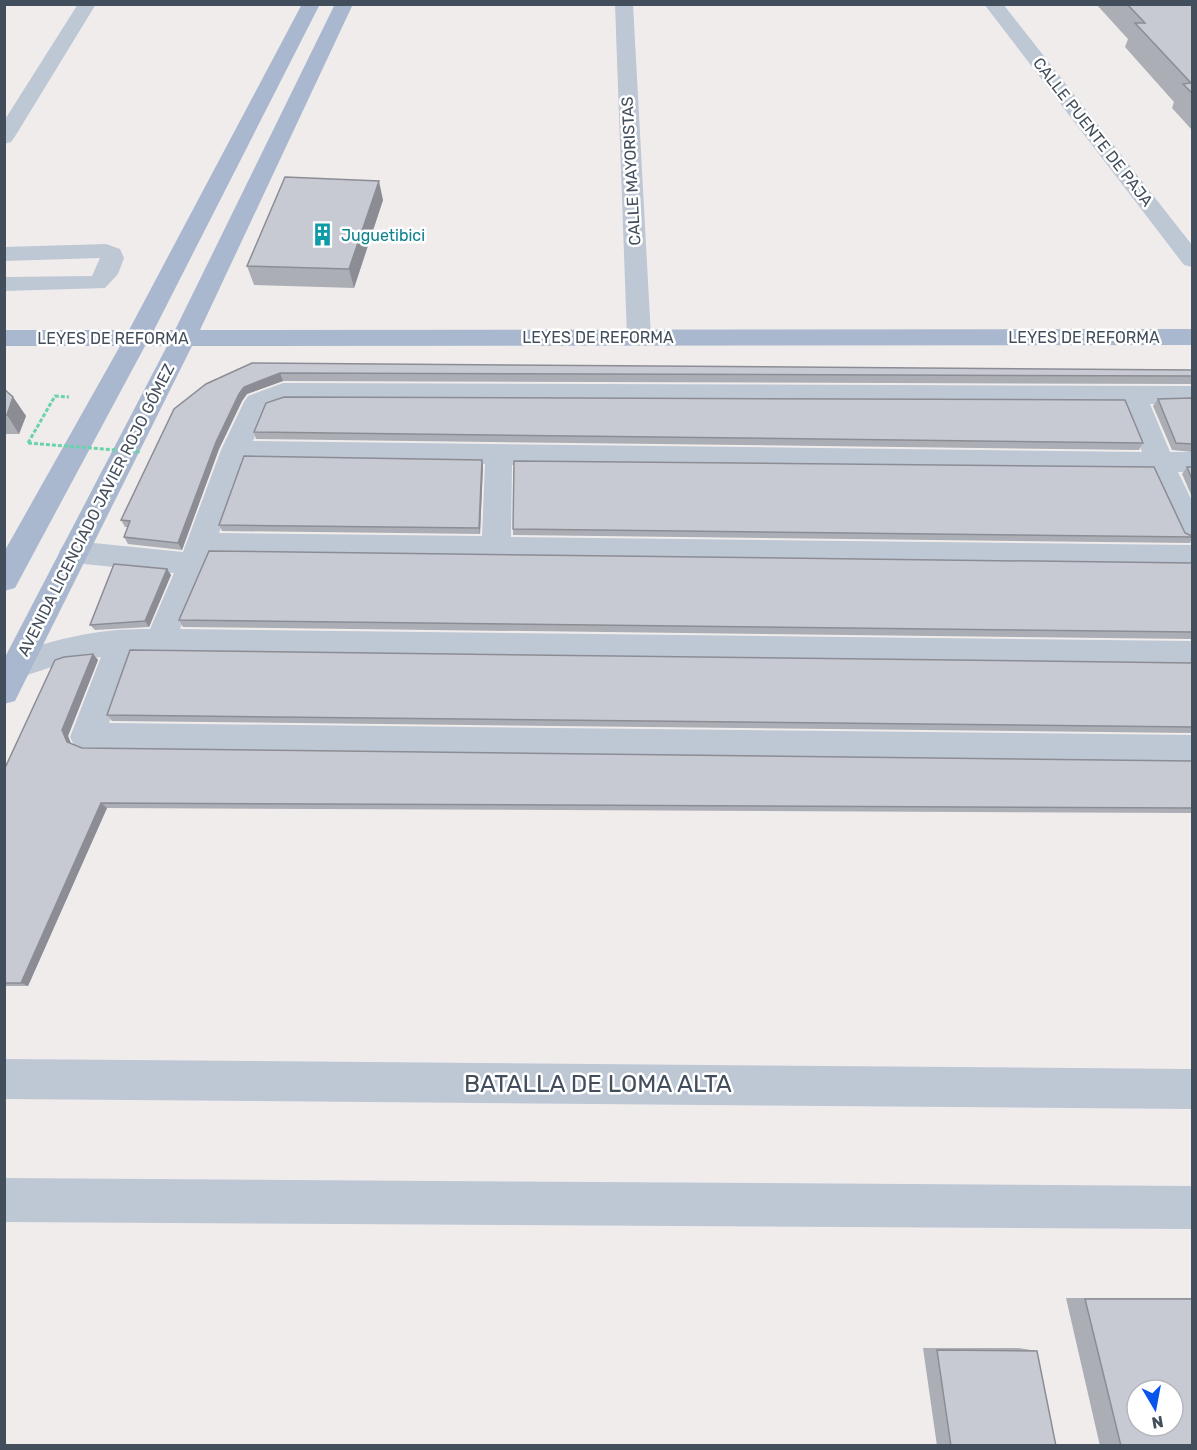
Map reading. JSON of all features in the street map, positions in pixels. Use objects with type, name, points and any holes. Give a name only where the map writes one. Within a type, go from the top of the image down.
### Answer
[{"type":"main road","points":[[4,580],[136,338],[311,4]]},
{"type":"main road","name":"AVENIDA LICENCIADO JAVIER ROJO GÓMEZ","points":[[11,678],[183,339],[344,4]]},
{"type":"main road","name":"LEYES DE REFORMA","points":[[4,338],[1192,337]]},
{"type":"street","points":[[4,138],[87,4]]},
{"type":"street","name":"CALLE MAYORISTAS","points":[[624,4],[639,337]]},
{"type":"street","name":"CALLE PUENTE DE PAJA","points":[[993,4],[1192,261]]},
{"type":"street","points":[[4,254],[106,251],[112,254],[113,259],[103,280],[97,283],[4,284]]},
{"type":"street","points":[[159,643],[197,554],[235,450],[257,402],[282,392],[1192,395]]},
{"type":"street","points":[[1133,395],[1160,462],[1192,530]]},
{"type":"street","points":[[235,450],[1192,462]]},
{"type":"street","points":[[496,548],[499,455]]},
{"type":"street","points":[[74,552],[197,554],[496,548],[1192,556]]},
{"type":"street","points":[[11,678],[70,648],[122,641],[1192,654]]},
{"type":"street","points":[[122,641],[87,737],[1192,750]]},
{"type":"street","name":"BATALLA DE LOMA ALTA","points":[[4,1079],[1192,1089]]},
{"type":"street","points":[[4,1200],[1192,1208]]},
{"type":"path","points":[[55,396],[28,443],[141,452]]},
{"type":"building","points":[[1127,4],[1192,4],[1192,93],[1183,84],[1191,83],[1135,23],[1145,23]]},
{"type":"building","name":"Juguetibici","points":[[285,177],[379,181],[349,269],[247,266]]},
{"type":"building","points":[[252,363],[1192,370],[1192,376],[280,373],[244,387],[239,394],[216,442],[178,543],[124,537],[130,521],[121,520],[174,409],[206,384]]},
{"type":"building","points":[[4,389],[13,397],[7,415],[4,415]]},
{"type":"building","points":[[284,397],[1125,400],[1143,443],[254,432],[266,403]]},
{"type":"building","points":[[1192,398],[1192,444],[1176,443],[1158,399]]},
{"type":"building","points":[[244,456],[482,460],[479,528],[219,525]]},
{"type":"building","points":[[514,461],[1154,467],[1185,533],[1192,537],[513,529]]},
{"type":"building","points":[[1187,467],[1192,467],[1192,479]]},
{"type":"building","points":[[209,551],[1192,563],[1192,632],[179,620]]},
{"type":"building","points":[[114,564],[167,569],[145,621],[90,625]]},
{"type":"building","points":[[130,650],[1192,663],[1192,727],[107,715]]},
{"type":"building","points":[[93,654],[62,730],[67,742],[82,748],[1192,761],[1192,808],[101,803],[21,983],[4,983],[4,770],[55,660]]},
{"type":"building","points":[[1085,1299],[1192,1299],[1192,1446],[1121,1446]]},
{"type":"building","points":[[937,1350],[1037,1351],[1056,1446],[951,1446]]},
{"type":"place","name":"Juguetibici","points":[[323,235]]}]
